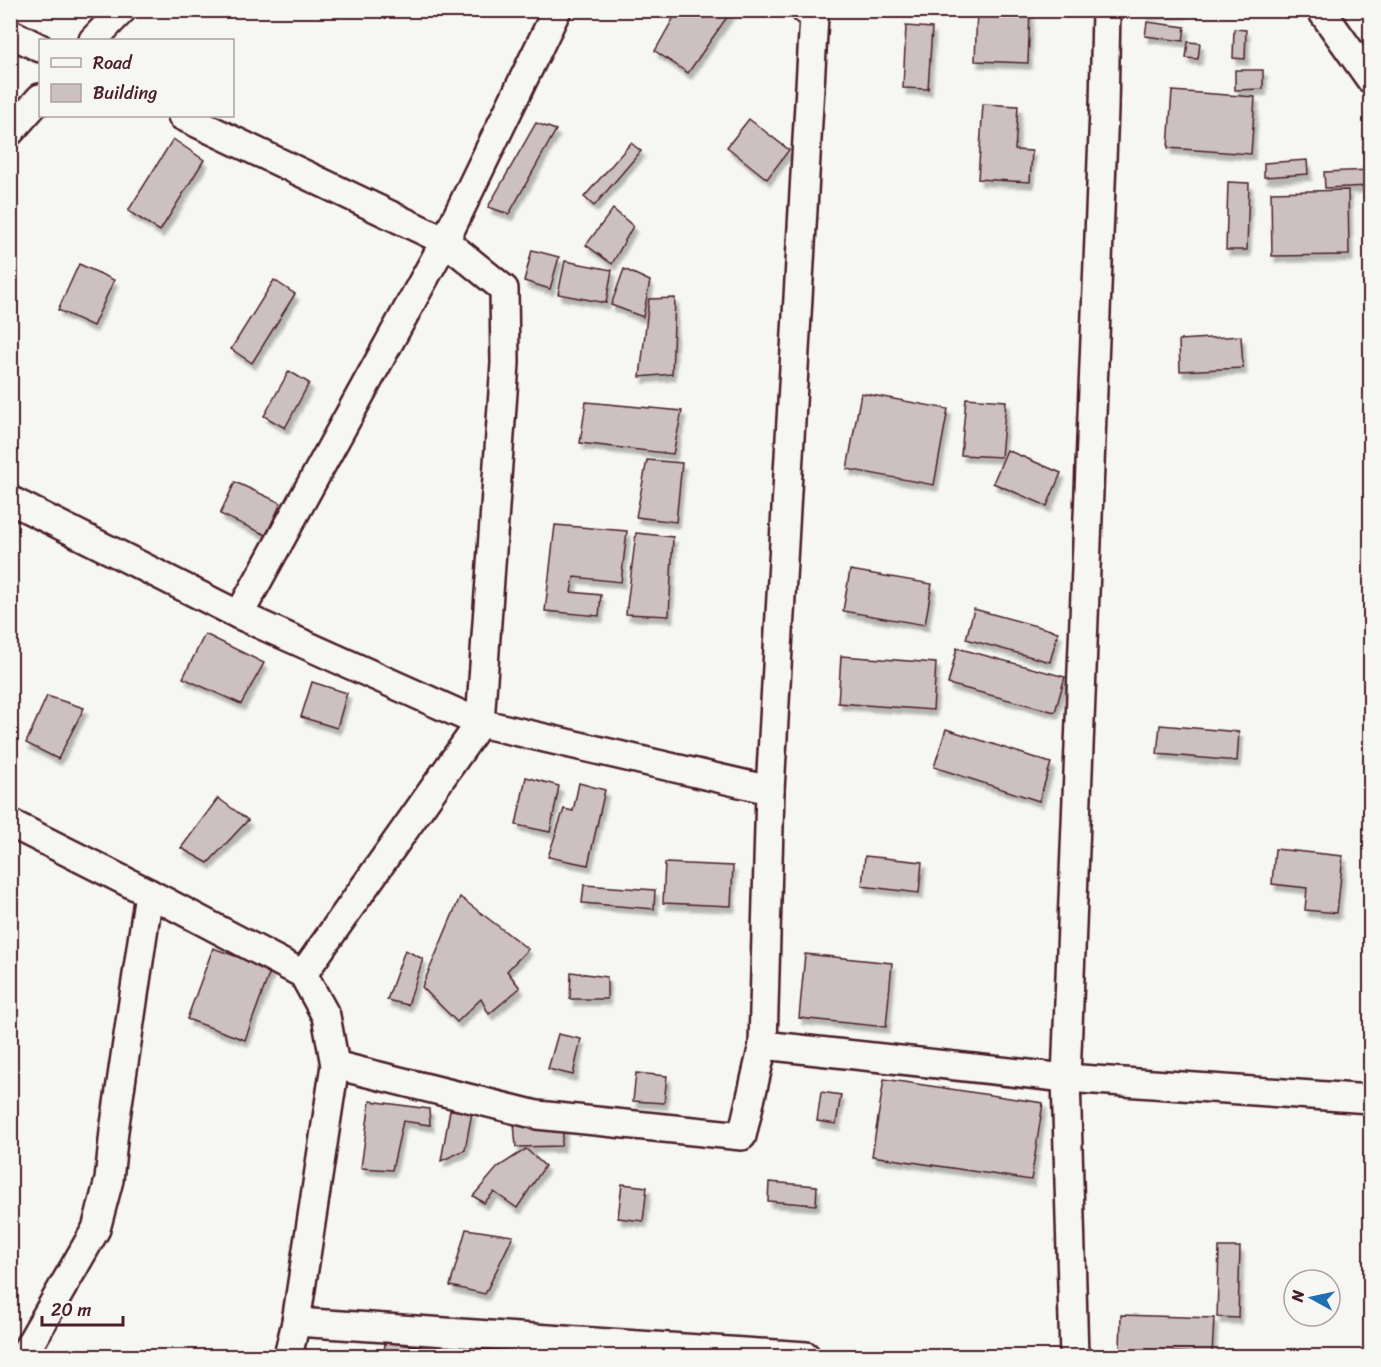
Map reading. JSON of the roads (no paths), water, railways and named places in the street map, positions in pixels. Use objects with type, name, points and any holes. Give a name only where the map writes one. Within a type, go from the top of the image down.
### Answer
[{"type":"street","points":[[94,39],[122,10]]},
{"type":"street","points":[[239,615],[446,241],[557,10]]},
{"type":"street","points":[[1074,1356],[1066,1078],[1104,121],[1106,10]]},
{"type":"street","points":[[1321,10],[1371,79]]},
{"type":"street","points":[[335,1065],[537,1115],[742,1136],[764,1045],[770,790],[816,12]]},
{"type":"street","points":[[10,33],[39,48]]},
{"type":"street","points":[[10,132],[39,99]]},
{"type":"street","points":[[184,117],[446,241],[504,289],[505,363],[480,723],[303,974]]},
{"type":"street","points":[[10,500],[239,615],[480,723],[770,790]]},
{"type":"street","points":[[10,823],[303,974],[326,1016],[335,1065],[296,1322],[288,1356]]},
{"type":"street","points":[[23,1356],[96,1229],[109,1180],[114,1131],[149,893]]},
{"type":"street","points":[[764,1045],[1066,1078],[1371,1099]]},
{"type":"street","points":[[296,1322],[806,1356]]}]
